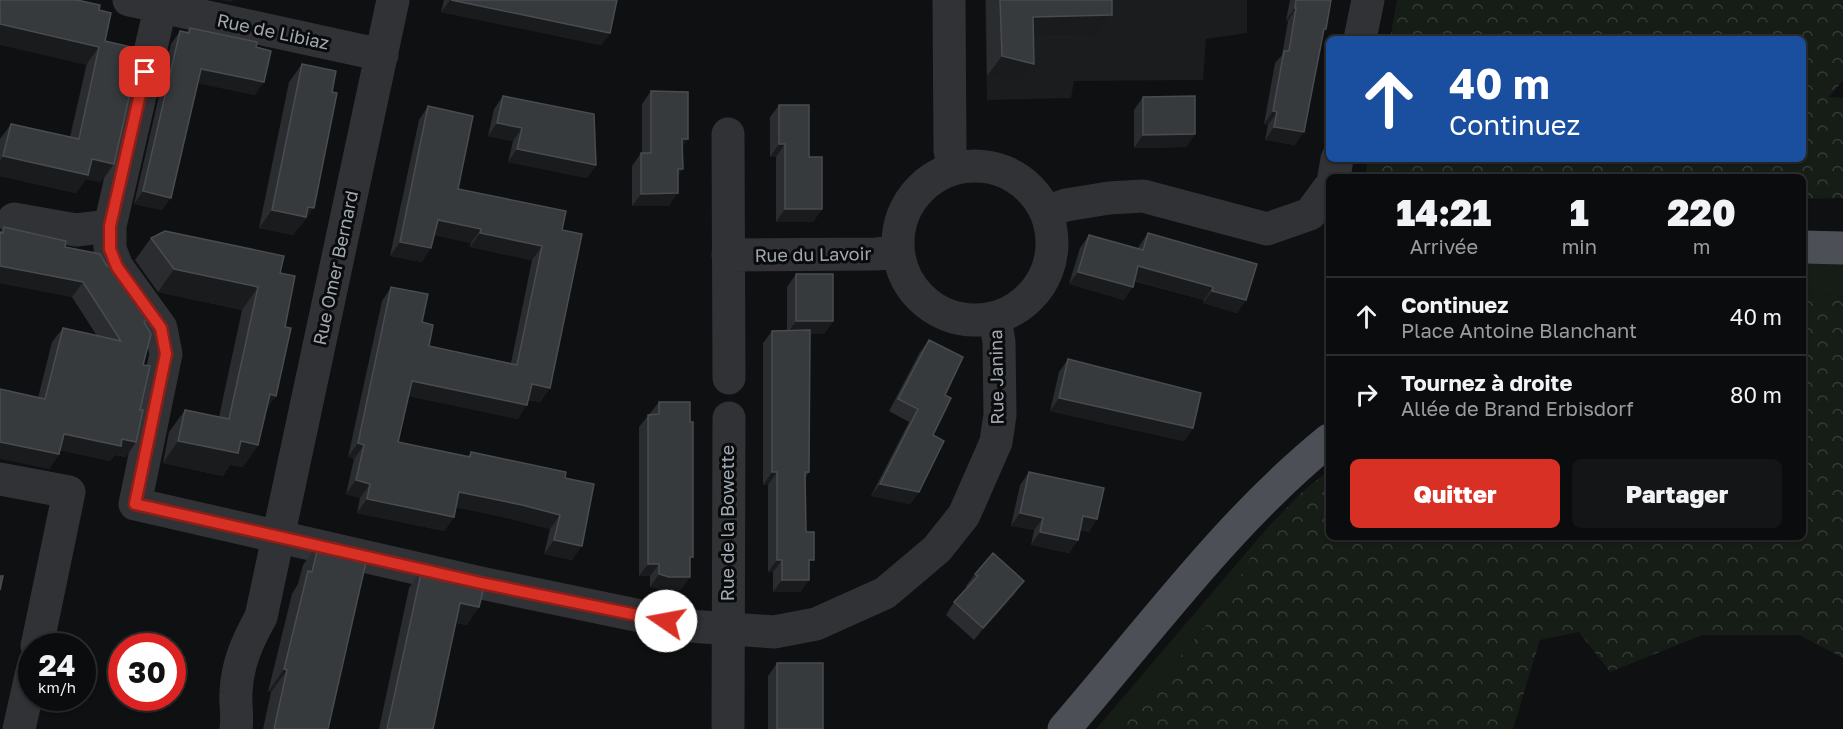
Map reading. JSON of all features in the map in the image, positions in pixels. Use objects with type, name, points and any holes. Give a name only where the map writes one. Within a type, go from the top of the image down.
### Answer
[{"type":"main road","points":[[1806,247],[1843,248]]},
{"type":"main road","points":[[1064,729],[1226,538],[1285,477],[1326,443]]},
{"type":"street","name":"Rue de Libiaz","points":[[129,0],[162,4],[382,55]]},
{"type":"street","name":"Rue Omer Bernard","points":[[236,729],[236,692],[239,668],[247,641],[261,617],[393,0]]},
{"type":"street","points":[[949,0],[950,150],[954,169]]},
{"type":"street","points":[[1361,36],[1368,0]]},
{"type":"street","points":[[14,219],[76,230],[110,226],[162,4]]},
{"type":"street","name":"Rue du Lavoir","points":[[728,134],[729,378]]},
{"type":"street","name":"Rue Janina","points":[[972,166],[990,167],[1008,173],[1030,189],[1046,212],[1051,230],[1052,249],[1049,267],[1041,284],[1029,299],[1015,310],[995,318],[979,321],[960,319],[943,313],[927,303],[914,290],[904,274],[898,252],[898,237],[902,219],[909,202],[936,176],[954,169],[972,166]]},
{"type":"street","points":[[1046,212],[1066,205],[1109,198],[1143,196],[1267,229],[1310,214],[1326,192]]},
{"type":"street","name":"Rue Janina","points":[[110,226],[110,249],[117,267],[161,328],[166,354],[135,504],[481,583],[689,626],[774,632],[816,624],[885,593],[937,549],[964,515],[996,442],[1000,415],[999,342],[995,318]]},
{"type":"street","name":"Rue du Lavoir","points":[[728,255],[898,252]]},
{"type":"street","name":"Rue de la Bowette","points":[[729,418],[729,729]]},
{"type":"street","points":[[0,479],[69,492],[40,633]]},
{"type":"street","points":[[19,729],[23,711]]},
{"type":"shaded area","points":[[985,0],[1247,0],[1247,33],[1206,39],[1203,80],[1074,81],[1071,98],[987,100]]},
{"type":"green space","points":[[1397,0],[1843,0],[1843,80],[1829,97],[1843,98],[1843,198],[1806,199],[1806,174],[1366,174],[1368,162],[1806,162],[1806,36],[1391,36]]},
{"type":"green space","points":[[1843,263],[1843,297],[1806,292],[1806,264]]},
{"type":"green space","points":[[1806,292],[1843,297],[1843,658],[1799,635],[1702,635],[1610,672],[1579,632],[1540,640],[1513,729],[1120,729],[1227,600],[1267,528],[1301,493],[1326,472],[1326,540],[1806,540]]},
{"type":"green space","points":[[1267,528],[1227,600],[1120,729],[1096,729]]},
{"type":"building","points":[[0,0],[77,0],[100,5],[99,10],[111,13],[105,41],[140,49],[114,164],[92,159],[88,175],[3,156],[11,124],[79,139],[99,47],[0,24]]},
{"type":"building","points":[[451,0],[617,0],[610,33]]},
{"type":"building","points":[[1000,0],[1112,0],[1112,15],[1033,17],[1034,64],[1002,56]]},
{"type":"building","points":[[1296,0],[1331,0],[1304,132],[1274,127],[1277,112],[1273,111],[1284,51],[1289,51]]},
{"type":"building","points":[[190,28],[257,42],[256,47],[271,51],[264,82],[201,69],[171,198],[143,191],[180,31],[189,33]]},
{"type":"building","points":[[302,64],[336,71],[332,92],[337,93],[314,208],[308,207],[306,217],[272,210]]},
{"type":"building","points":[[651,91],[688,92],[688,139],[682,139],[683,169],[678,169],[678,193],[641,194],[641,153],[651,153]]},
{"type":"building","points":[[503,96],[594,114],[596,165],[517,149],[522,128],[497,123]]},
{"type":"building","points":[[1195,96],[1195,134],[1143,135],[1143,97]]},
{"type":"building","points":[[779,105],[809,105],[809,157],[822,157],[822,209],[785,209],[785,144],[779,144]]},
{"type":"building","points":[[428,106],[473,116],[458,189],[566,211],[562,230],[582,234],[550,388],[532,384],[527,405],[412,381],[398,442],[470,457],[471,452],[566,472],[565,478],[594,484],[582,546],[554,540],[560,515],[459,492],[454,517],[367,499],[370,484],[356,480],[364,445],[358,443],[391,287],[428,294],[422,322],[433,325],[429,346],[517,365],[542,246],[480,233],[481,229],[438,220],[431,248],[400,242]]},
{"type":"building","points":[[4,227],[66,241],[65,247],[100,254],[107,266],[112,263],[148,319],[144,322],[151,334],[143,365],[150,366],[140,410],[143,410],[136,442],[122,439],[121,446],[64,434],[59,454],[0,442],[0,389],[45,399],[63,328],[121,341],[83,282],[0,266],[0,232],[3,233]]},
{"type":"building","points":[[165,231],[284,256],[280,273],[295,276],[285,327],[291,328],[276,396],[270,394],[258,445],[241,441],[238,453],[178,441],[185,410],[229,419],[258,287],[174,269],[151,238]]},
{"type":"building","points":[[1148,233],[1257,264],[1246,300],[1212,291],[1213,287],[1138,266],[1133,287],[1078,272],[1089,235],[1143,250]]},
{"type":"building","points":[[796,274],[833,274],[833,321],[796,321]]},
{"type":"building","points":[[810,330],[809,472],[805,472],[806,532],[814,532],[814,560],[809,560],[809,580],[782,580],[782,560],[777,560],[777,472],[772,472],[772,331]]},
{"type":"building","points":[[929,340],[963,357],[945,395],[951,398],[933,435],[944,441],[919,492],[880,484],[918,409],[898,399]]},
{"type":"building","points":[[1068,359],[1201,393],[1193,428],[1059,398]]},
{"type":"building","points":[[659,402],[690,402],[690,422],[693,422],[693,557],[690,557],[690,577],[669,577],[659,574],[659,564],[648,564],[648,415],[659,414]]},
{"type":"building","points":[[1029,472],[1104,488],[1097,519],[1083,516],[1078,540],[1040,532],[1043,518],[1020,513]]},
{"type":"building","points":[[319,543],[368,553],[328,729],[274,729],[287,670],[284,669],[308,571],[312,572]]},
{"type":"building","points":[[993,553],[1024,581],[983,628],[954,602],[978,576],[975,574]]},
{"type":"building","points":[[422,569],[485,583],[479,607],[460,603],[433,729],[387,729]]},
{"type":"building","points":[[777,663],[823,663],[823,729],[777,729]]},
{"type":"route","points":[[145,72],[110,226],[110,249],[117,267],[161,328],[166,354],[135,504],[481,583],[666,621]]}]
